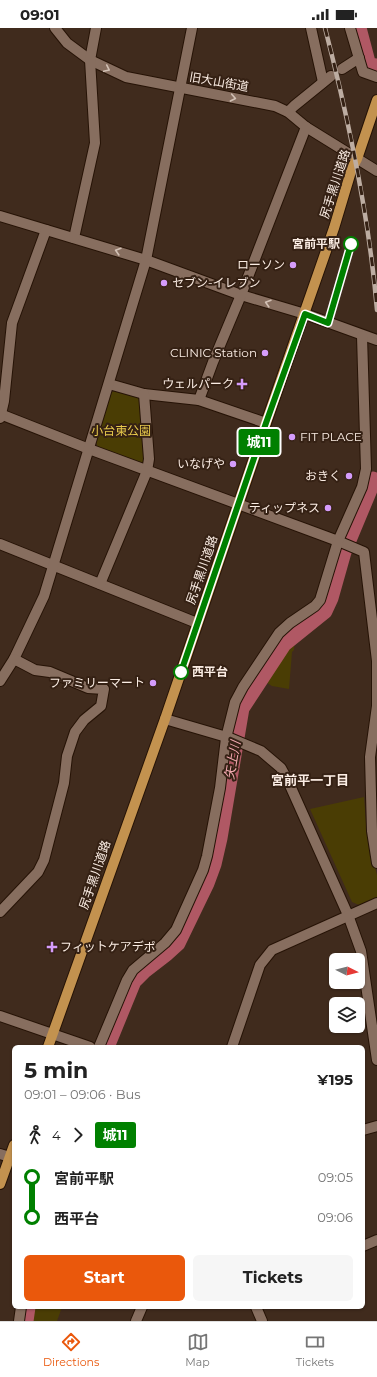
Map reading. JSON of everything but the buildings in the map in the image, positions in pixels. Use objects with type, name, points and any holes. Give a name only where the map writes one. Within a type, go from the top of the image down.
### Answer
[{"type":"main road","name":"尻手黒川道路","points":[[49,1045],[165,719],[266,423],[305,314],[334,228],[352,168],[357,159],[377,100]]},
{"type":"main road","points":[[0,1184],[5,1155],[12,1147]]},
{"type":"street","name":"旧大山街道","points":[[55,28],[67,43],[90,60],[126,77],[275,106],[288,112],[306,127],[377,171]]},
{"type":"street","points":[[74,238],[95,143],[90,60],[96,28]]},
{"type":"street","points":[[2,674],[14,659],[44,596],[146,260],[192,28]]},
{"type":"street","points":[[288,112],[327,79],[312,28]]},
{"type":"street","points":[[350,28],[363,72],[377,76]]},
{"type":"street","points":[[342,69],[359,58]]},
{"type":"street","points":[[199,400],[306,127]]},
{"type":"street","points":[[0,216],[146,260],[241,295],[305,314],[362,336],[377,340]]},
{"type":"street","points":[[46,230],[12,323],[4,401],[0,416],[364,552],[376,662],[377,706],[370,758],[374,796],[372,831],[377,863]]},
{"type":"street","points":[[100,1045],[127,980],[133,970],[164,943],[176,930],[203,870],[219,795],[235,702],[256,666],[279,634],[290,623],[315,606],[320,600],[344,544],[362,487],[366,469],[362,336]]},
{"type":"street","points":[[109,384],[144,394],[199,400],[266,423]]},
{"type":"street","points":[[100,584],[147,471],[149,459],[144,394]]},
{"type":"street","points":[[0,544],[198,623]]},
{"type":"street","points":[[0,912],[38,872],[44,860],[50,832],[60,803],[67,756],[75,732],[84,720],[100,706],[104,689],[88,688],[50,672],[35,670],[14,659]]},
{"type":"street","points":[[165,719],[240,742],[261,751],[280,768],[288,781],[348,915],[361,951],[377,1060]]},
{"type":"street","points":[[233,1045],[260,964],[272,950],[377,903]]},
{"type":"street","points":[[0,1016],[84,1045]]},
{"type":"street","points":[[365,1129],[377,1126]]},
{"type":"street","points":[[365,1245],[377,1240]]},
{"type":"street","points":[[19,1321],[21,1309]]},
{"type":"street","points":[[136,1321],[141,1309]]},
{"type":"street","points":[[257,1309],[262,1321]]},
{"type":"green space","name":"小台東公園","points":[[116,390],[138,396],[142,403],[147,459],[143,463],[98,447],[95,440],[110,393]]},
{"type":"green space","points":[[295,638],[294,650],[292,652],[289,689],[272,686],[264,681],[284,645]]},
{"type":"green space","points":[[364,797],[367,836],[377,875],[377,897],[359,905],[352,902],[310,809]]},
{"type":"green space","points":[[31,1309],[61,1309],[57,1321],[30,1321]]},
{"type":"waterway","name":"矢上川","points":[[358,28],[368,66],[377,67]]},
{"type":"waterway","name":"矢上川","points":[[107,1045],[133,981],[177,943],[206,883],[213,864],[219,838],[241,708],[283,644],[324,611],[330,598],[343,552],[373,480]]},
{"type":"waterway","name":"矢上川","points":[[25,1321],[27,1309]]},
{"type":"railway","points":[[325,28],[357,168],[369,239],[377,310]]},
{"type":"bus line","name":"城11","points":[[181,672],[305,314],[328,323],[334,307],[351,244]]},
{"type":"place","name":"宮前平駅","points":[[351,244]]},
{"type":"place","name":"ローソン","points":[[293,265]]},
{"type":"place","name":"セブン-イレブン","points":[[164,283]]},
{"type":"place","name":"CLINIC Station","points":[[265,353]]},
{"type":"place","name":"ウェルパーク","points":[[242,384]]},
{"type":"place","name":"FIT PLACE","points":[[292,437]]},
{"type":"place","name":"いなげや","points":[[233,464]]},
{"type":"place","name":"おきく","points":[[349,476]]},
{"type":"place","name":"ティップネス","points":[[328,508]]},
{"type":"place","name":"西平台","points":[[181,672]]},
{"type":"place","name":"ファミリーマート","points":[[153,683]]},
{"type":"place","name":"フィットケアデポ","points":[[52,947]]},
{"type":"district","name":"宮前平一丁目","points":[[310,780]]}]
